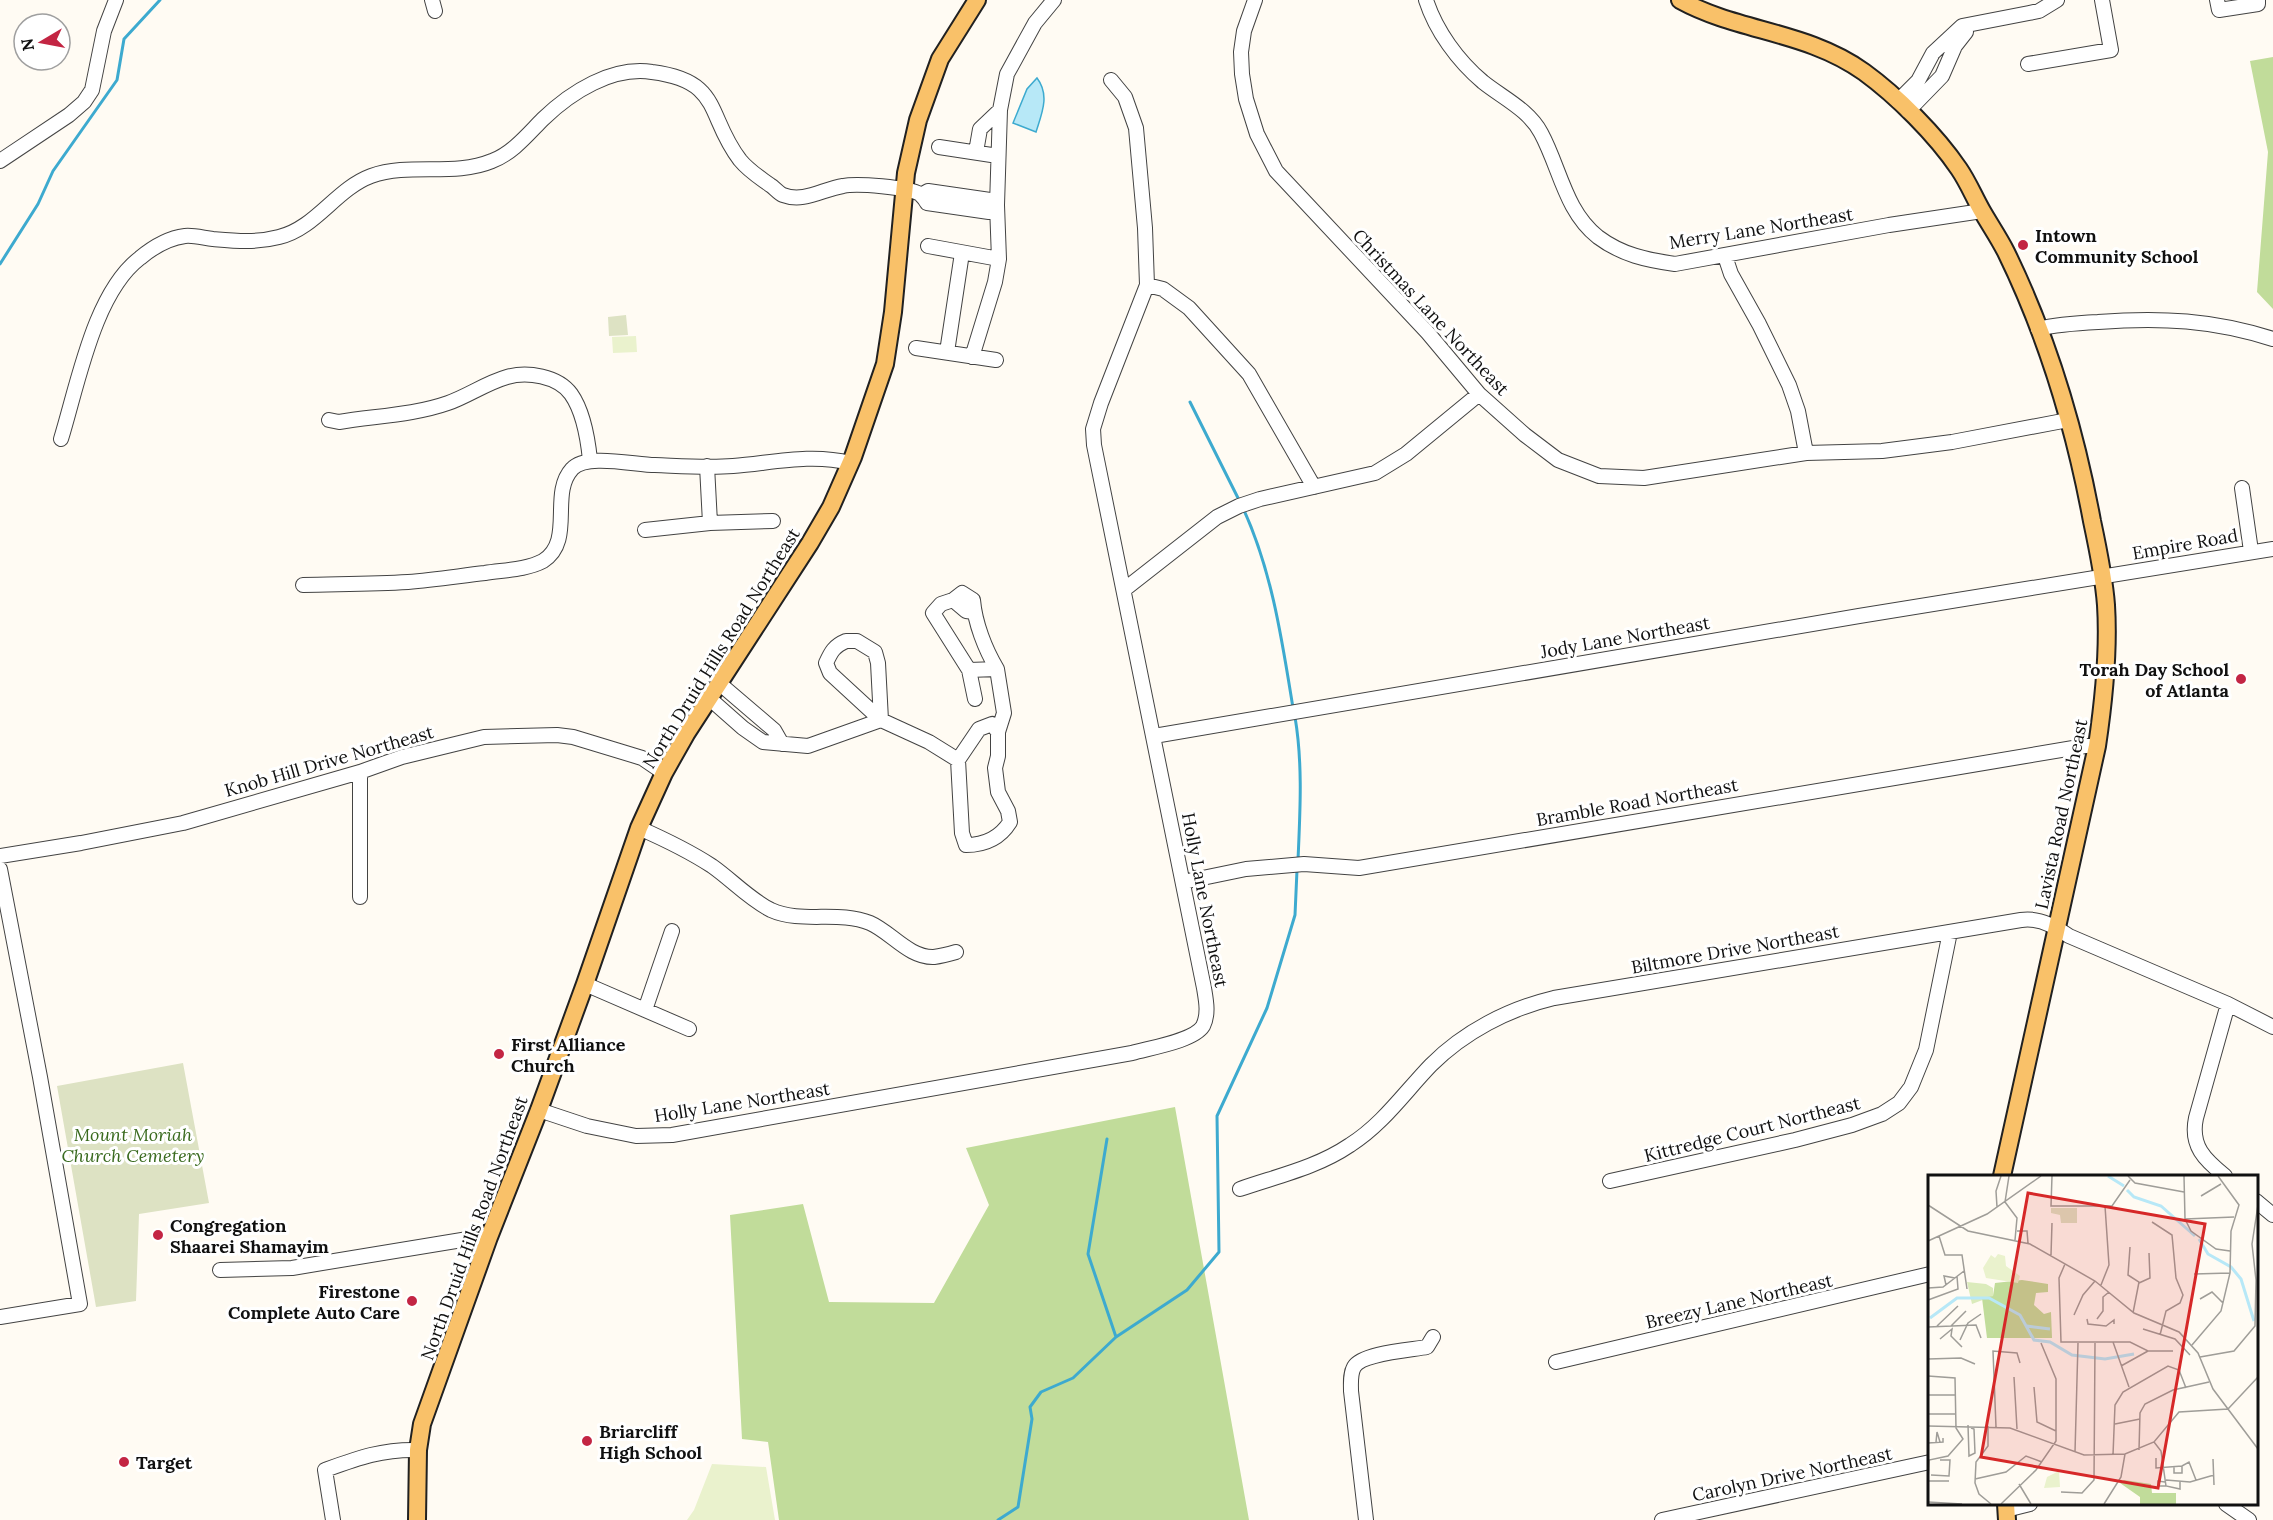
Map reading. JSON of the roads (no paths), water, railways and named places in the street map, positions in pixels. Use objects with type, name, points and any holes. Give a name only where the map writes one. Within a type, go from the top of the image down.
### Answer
[{"type":"main road","name":"North Druid Hills Road Northeast","points":[[417,1520],[418,1450],[422,1424],[585,984],[639,828],[664,773],[709,698],[810,543],[831,507],[850,464],[885,364],[893,312],[909,156],[927,91],[940,59],[977,0]]},
{"type":"main road","name":"Lavista Road Northeast","points":[[1680,0],[1715,15],[1796,38],[1834,54],[1863,72],[1903,106],[1937,141],[1959,169],[2004,249],[2038,329],[2068,420],[2087,491],[2103,576],[2106,668],[2097,746],[2002,1175]]},
{"type":"street","points":[[0,161],[69,115],[84,102],[92,90],[104,31],[116,0]]},
{"type":"street","points":[[972,357],[995,282],[999,259],[998,156],[1000,110],[1007,74],[1035,23],[1054,0]]},
{"type":"street","name":"Christmas Lane Northeast","points":[[1255,0],[1244,31],[1241,52],[1242,74],[1246,99],[1257,134],[1276,171],[1421,325],[1479,394],[1558,460],[1599,476],[1644,478],[1806,453],[1882,451],[1946,443],[2068,420]]},
{"type":"street","name":"Merry Lane Northeast","points":[[1426,0],[1432,18],[1459,59],[1483,82],[1521,109],[1541,132],[1572,206],[1597,236],[1622,252],[1649,260],[1676,264],[1889,225],[1982,211]]},
{"type":"street","points":[[1903,106],[1929,59],[1962,26],[2039,11],[2057,0]]},
{"type":"street","points":[[2028,64],[2111,50],[2102,0]]},
{"type":"street","points":[[2217,0],[2219,10],[2258,4],[2258,0]]},
{"type":"street","points":[[1903,106],[1942,76],[1951,52],[1962,36],[1979,24]]},
{"type":"street","points":[[61,439],[99,316],[111,291],[125,272],[140,258],[163,243],[186,236],[250,242],[298,232],[353,186],[371,176],[418,168],[470,168],[494,161],[517,145],[570,95],[595,82],[629,71],[652,72],[690,81],[701,90],[716,111],[739,159],[754,176],[771,185],[782,195],[806,197],[844,185],[904,189],[921,195],[927,202],[958,201],[989,212],[997,205]]},
{"type":"street","points":[[1111,80],[1125,98],[1136,128],[1145,228],[1147,285],[1163,289],[1189,308],[1249,374],[1314,487]]},
{"type":"street","points":[[976,152],[980,129],[1000,110]]},
{"type":"street","points":[[939,147],[998,156]]},
{"type":"street","points":[[928,246],[999,259]]},
{"type":"street","points":[[947,351],[962,253]]},
{"type":"street","points":[[1725,256],[1731,274],[1789,385],[1798,411],[1806,453]]},
{"type":"street","name":"Holly Lane Northeast","points":[[539,1110],[587,1126],[636,1136],[672,1135],[1132,1053],[1184,1039],[1193,1035],[1202,1026],[1207,1006],[1125,589],[1094,446],[1093,429],[1132,319],[1147,285]]},
{"type":"street","points":[[2038,329],[2132,319],[2171,319],[2237,328],[2273,339]]},
{"type":"street","points":[[916,348],[996,360]]},
{"type":"street","points":[[329,420],[339,422],[429,408],[450,402],[511,376],[533,375],[554,380],[570,394],[588,440],[590,460]]},
{"type":"street","points":[[1125,589],[1217,517],[1239,506],[1260,498],[1375,473],[1406,454],[1479,394]]},
{"type":"street","points":[[303,585],[409,582],[521,568],[542,561],[553,551],[560,536],[565,481],[572,468],[590,460],[652,465],[731,466],[805,458],[836,460],[850,464]]},
{"type":"street","points":[[707,466],[710,524]]},
{"type":"street","points":[[2242,488],[2251,551]]},
{"type":"street","points":[[645,530],[773,521]]},
{"type":"street","name":"Empire Road","points":[[2103,576],[2273,549]]},
{"type":"street","name":"Jody Lane Northeast","points":[[1154,736],[2103,576]]},
{"type":"street","points":[[975,699],[969,670],[933,613],[941,604],[953,600],[962,592],[973,600],[974,612],[988,653],[997,669],[1004,713],[998,732],[998,756],[995,768],[998,792],[1008,811],[1010,822],[1005,831],[984,844],[966,845],[962,833],[958,760],[979,729],[992,724],[998,732]]},
{"type":"street","points":[[881,720],[878,663],[875,652],[857,641],[846,641],[837,645],[826,663],[830,673],[881,720],[929,742],[958,760]]},
{"type":"street","points":[[969,670],[997,669]]},
{"type":"street","points":[[719,683],[774,730],[782,744]]},
{"type":"street","points":[[709,698],[763,742],[808,746],[881,720]]},
{"type":"street","name":"Knob Hill Drive Northeast","points":[[0,856],[183,823],[360,772],[402,757],[473,739],[557,735],[582,739],[642,758],[664,773]]},
{"type":"street","name":"Bramble Road Northeast","points":[[1183,882],[1246,869],[1305,864],[1359,868],[2097,746]]},
{"type":"street","points":[[360,772],[360,897]]},
{"type":"street","points":[[639,828],[663,838],[713,867],[749,896],[771,910],[788,915],[833,916],[871,924],[919,955],[933,957],[956,952]]},
{"type":"street","points":[[0,870],[40,1077],[80,1304],[0,1317]]},
{"type":"street","name":"Biltmore Drive Northeast","points":[[1240,1189],[1300,1170],[1349,1146],[1384,1118],[1449,1048],[1477,1029],[1515,1010],[1542,1001],[1573,995],[2027,919],[2038,920],[2228,1004],[2273,1027]]},
{"type":"street","points":[[645,1010],[672,931]]},
{"type":"street","name":"Kittredge Court Northeast","points":[[1610,1181],[1784,1143],[1852,1125],[1882,1114],[1899,1103],[1911,1087],[1926,1050],[1950,932]]},
{"type":"street","points":[[585,984],[689,1029]]},
{"type":"street","points":[[2224,1175],[2201,1154],[2196,1144],[2194,1130],[2228,1004]]},
{"type":"street","points":[[2258,1204],[2273,1215]]},
{"type":"street","points":[[220,1270],[292,1268],[474,1238],[489,1238]]},
{"type":"street","name":"Breezy Lane Northeast","points":[[1556,1362],[1928,1274]]},
{"type":"street","points":[[1365,1520],[1351,1391],[1355,1365],[1367,1357],[1427,1347],[1433,1337]]},
{"type":"street","points":[[333,1520],[325,1470],[374,1453],[394,1449],[418,1450]]},
{"type":"street","name":"Carolyn Drive Northeast","points":[[1662,1520],[1928,1462]]},
{"type":"street","points":[[2006,1511],[2024,1505]]},
{"type":"street","points":[[2229,1505],[2249,1520]]},
{"type":"water","points":[[1037,78],[1044,98],[1036,132],[1013,123],[1027,89]]},
{"type":"waterway","points":[[0,264],[38,204],[53,171],[117,80],[124,39],[160,0]]},
{"type":"waterway","points":[[1190,402],[1240,502]]},
{"type":"waterway","points":[[1243,508],[1269,581],[1293,708]]},
{"type":"waterway","points":[[1295,717],[1300,771],[1298,860]]},
{"type":"waterway","points":[[998,1520],[1018,1507],[1032,1419],[1030,1407],[1041,1392],[1073,1378],[1116,1337],[1187,1290],[1219,1252],[1217,1116],[1267,1008],[1295,915],[1297,870]]},
{"type":"waterway","points":[[1107,1139],[1088,1254],[1116,1337]]},
{"type":"place","name":"Intown Community School","points":[[2023,245]]},
{"type":"place","name":"Torah Day School of Atlanta","points":[[2241,679]]},
{"type":"place","name":"First Alliance Church","points":[[499,1054]]},
{"type":"place","name":"Congregation Shaarei Shamayim","points":[[158,1235]]},
{"type":"place","name":"Firestone Complete Auto Care","points":[[412,1301]]},
{"type":"place","name":"Briarcliff High School","points":[[587,1441]]},
{"type":"place","name":"Target","points":[[124,1462]]},
{"type":"park label","name":"Mount Moriah Church Cemetery","points":[[133,1144]]}]
